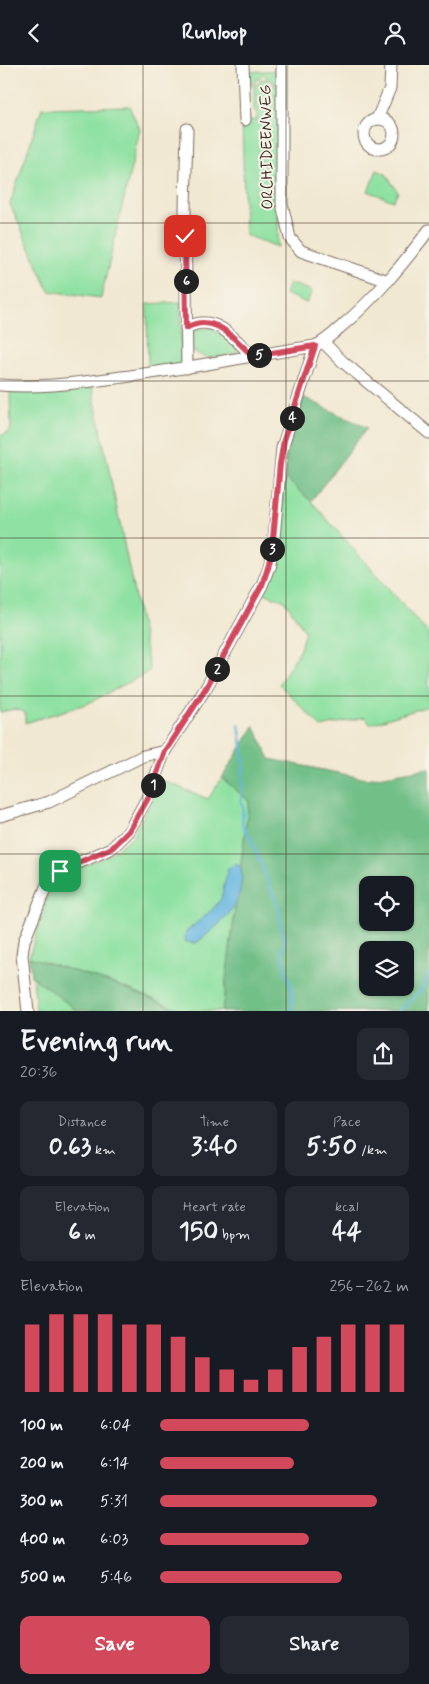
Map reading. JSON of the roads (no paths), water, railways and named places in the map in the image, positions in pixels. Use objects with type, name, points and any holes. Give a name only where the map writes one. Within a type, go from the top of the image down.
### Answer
[{"type":"street","points":[[243,65],[245,121]]},
{"type":"street","name":"ORCHIDEENWEG","points":[[282,65],[282,204],[290,238],[300,251],[388,281]]},
{"type":"street","points":[[377,119],[390,88],[391,65]]},
{"type":"street","points":[[187,368],[185,209],[188,129]]},
{"type":"street","points":[[0,385],[58,385],[187,368],[319,344],[356,314],[388,281],[429,230]]},
{"type":"street","points":[[186,328],[200,322],[214,325],[227,332],[253,356]]},
{"type":"street","points":[[319,344],[344,362],[429,433]]},
{"type":"street","points":[[28,1011],[22,955],[24,941],[46,887],[60,871],[112,848],[122,839],[142,810],[165,751],[220,663],[267,573],[272,549],[282,448],[319,344]]},
{"type":"street","points":[[0,816],[49,802],[143,756],[165,751]]},
{"type":"water","points":[[236,864],[241,867],[242,880],[236,902],[215,928],[196,943],[186,942],[186,932],[213,909],[221,899],[228,868]]},
{"type":"waterway","points":[[239,724],[244,760],[241,802],[243,809],[242,825],[250,837],[279,908],[281,930],[285,937],[282,952],[292,990],[292,1011]]},
{"type":"waterway","points":[[399,1011],[420,992],[429,973]]}]
